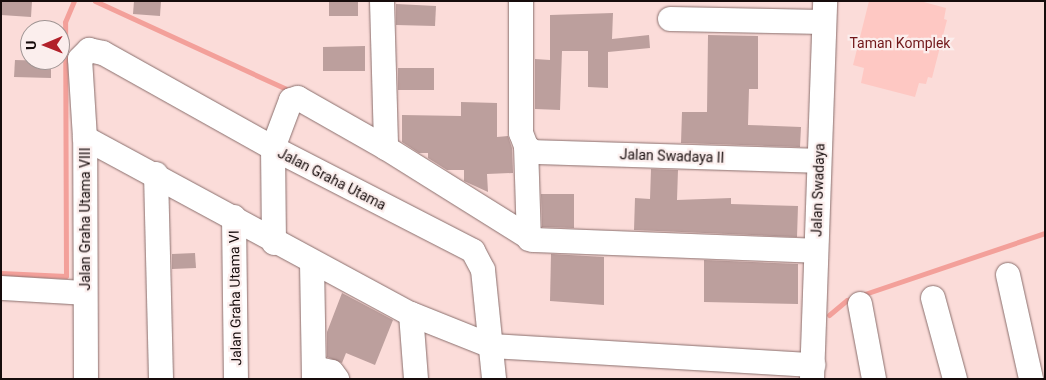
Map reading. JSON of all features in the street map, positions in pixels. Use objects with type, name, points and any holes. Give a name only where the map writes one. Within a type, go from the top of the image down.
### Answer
[{"type":"street","points":[[382,1],[386,148]]},
{"type":"street","points":[[521,1],[521,133],[526,146],[529,239]]},
{"type":"street","points":[[670,19],[824,12]]},
{"type":"street","name":"Jalan Swadaya","points":[[813,372],[824,12]]},
{"type":"street","name":"Jalan Graha Utama","points":[[80,59],[89,50],[103,53],[273,148],[473,252],[484,270],[494,379]]},
{"type":"street","name":"Jalan Graha Utama VIII","points":[[80,59],[85,138],[84,293],[86,379]]},
{"type":"street","points":[[274,243],[273,148],[288,105],[304,100],[386,148],[529,239],[816,251]]},
{"type":"street","points":[[85,138],[234,217],[274,243],[411,314],[491,346],[813,372]]},
{"type":"street","name":"Jalan Swadaya II","points":[[526,146],[533,152],[819,161]]},
{"type":"street","points":[[156,174],[161,379]]},
{"type":"street","name":"Jalan Graha Utama VI","points":[[234,217],[236,379]]},
{"type":"street","points":[[312,263],[314,374],[332,372],[337,379]]},
{"type":"street","points":[[1008,275],[1031,379]]},
{"type":"street","points":[[1,288],[84,293]]},
{"type":"street","points":[[933,298],[954,379]]},
{"type":"street","points":[[860,304],[874,379]]},
{"type":"street","points":[[411,314],[416,379]]},
{"type":"green space","name":"Taman Komplek","points":[[869,1],[920,1],[946,8],[944,19],[947,20],[932,78],[928,77],[926,84],[919,83],[915,97],[861,83],[864,68],[853,65]]},
{"type":"building","points":[[1,1],[32,1],[31,17],[1,15]]},
{"type":"building","points":[[134,1],[161,1],[160,16],[133,14]]},
{"type":"building","points":[[329,1],[358,1],[358,16],[329,16]]},
{"type":"building","points":[[396,4],[436,6],[435,26],[396,25]]},
{"type":"building","points":[[613,13],[612,39],[649,35],[650,48],[608,52],[608,88],[588,87],[588,51],[562,51],[560,110],[535,109],[535,59],[550,60],[550,15]]},
{"type":"building","points":[[708,35],[758,36],[758,89],[749,89],[748,125],[801,127],[800,147],[681,143],[682,112],[707,112]]},
{"type":"building","points":[[365,46],[365,71],[323,71],[323,47]]},
{"type":"building","points":[[15,60],[20,60],[20,70],[51,70],[51,78],[14,77]]},
{"type":"building","points":[[398,68],[434,68],[434,90],[398,90]]},
{"type":"building","points":[[461,102],[497,103],[497,137],[508,136],[512,148],[513,173],[487,174],[488,192],[464,181],[464,170],[447,170],[428,158],[428,153],[419,153],[402,142],[402,115],[461,116]]},
{"type":"building","points":[[651,169],[678,170],[677,200],[731,198],[731,204],[798,206],[797,237],[634,230],[635,198],[650,199]]},
{"type":"building","points":[[541,194],[574,194],[574,228],[542,227]]},
{"type":"building","points":[[195,253],[196,268],[172,269],[172,254]]},
{"type":"building","points":[[551,254],[604,257],[604,305],[550,301]]},
{"type":"building","points":[[704,260],[798,264],[798,304],[704,302]]},
{"type":"building","points":[[342,293],[393,320],[375,365],[346,353],[342,363],[327,357],[327,332]]},
{"type":"waterway","points":[[1,273],[66,276],[65,22],[74,1]]},
{"type":"waterway","points":[[95,1],[293,92]]},
{"type":"waterway","points":[[829,315],[847,300],[1045,233]]}]
